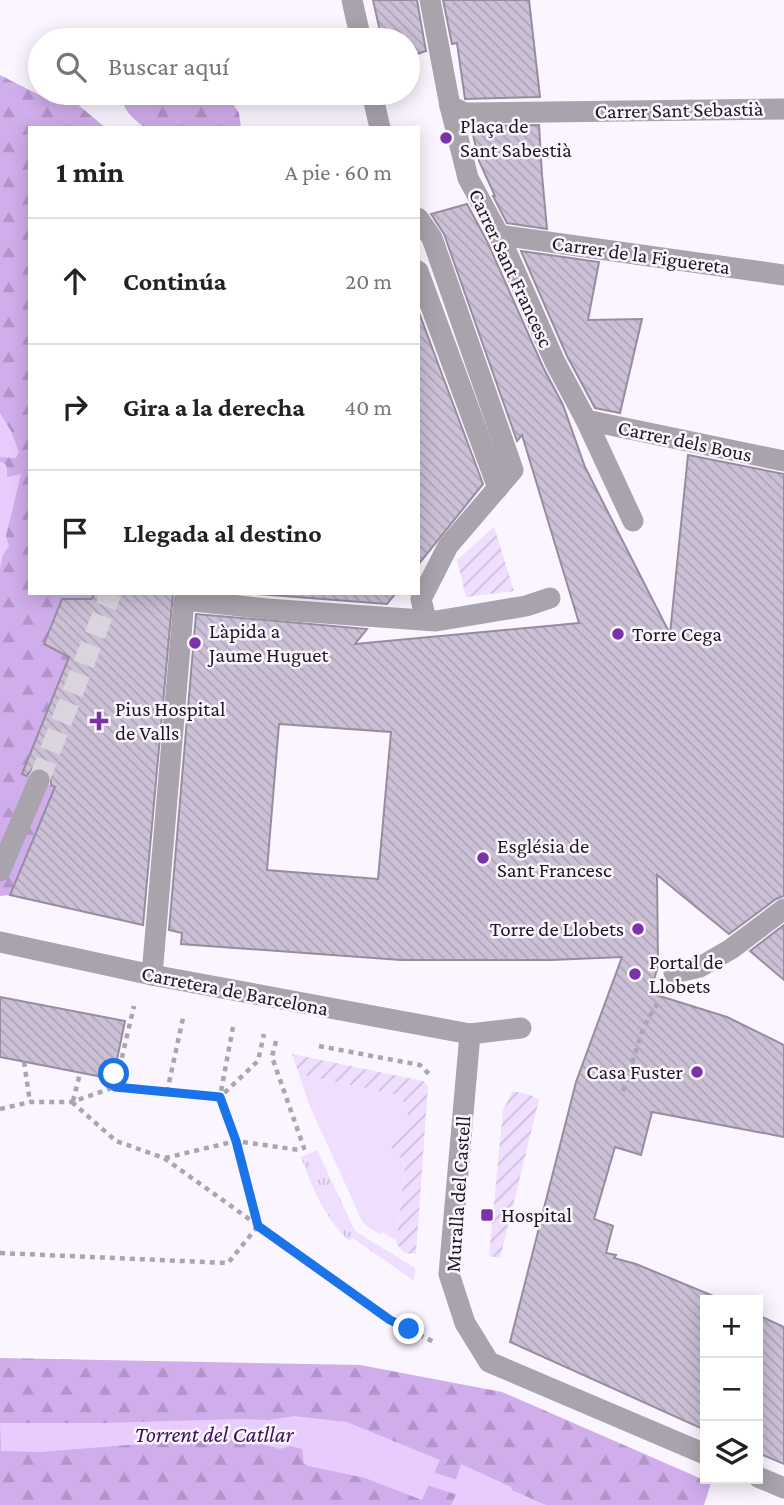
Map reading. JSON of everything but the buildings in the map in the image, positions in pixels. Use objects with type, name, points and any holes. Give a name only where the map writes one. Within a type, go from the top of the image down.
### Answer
[{"type":"street","points":[[352,0],[358,28]]},
{"type":"street","name":"Carrer Sant Francesc","points":[[430,0],[450,106],[468,178],[499,235],[555,362],[586,420],[634,522]]},
{"type":"street","points":[[375,105],[379,125]]},
{"type":"street","name":"Carrer Sant Sebastià","points":[[450,106],[465,113],[784,109]]},
{"type":"street","points":[[420,221],[432,238],[513,470],[448,546],[421,599],[426,620]]},
{"type":"street","name":"Carrer de la Figuereta","points":[[499,235],[784,275]]},
{"type":"street","points":[[420,276],[498,488]]},
{"type":"street","name":"Carrer dels Bous","points":[[586,420],[784,461]]},
{"type":"street","points":[[152,975],[184,600],[436,621],[531,605],[550,598]]},
{"type":"street","points":[[0,871],[38,780]]},
{"type":"street","points":[[674,973],[700,967],[731,949],[784,910]]},
{"type":"street","name":"Carretera de Barcelona","points":[[0,942],[152,975],[470,1034],[521,1028]]},
{"type":"street","name":"Muralla del Castell","points":[[470,1034],[449,1275],[465,1323],[489,1362],[700,1452]]},
{"type":"street","points":[[763,1479],[784,1488]]},
{"type":"path","points":[[115,1087],[132,1012]]},
{"type":"path","points":[[624,1091],[644,1026],[652,1013]]},
{"type":"path","points":[[167,1092],[183,1017]]},
{"type":"path","points":[[233,1027],[220,1097],[236,1141],[258,1226]]},
{"type":"path","points":[[0,1109],[30,1102],[72,1102],[115,1087],[220,1097],[258,1061],[264,1034]]},
{"type":"path","points":[[164,1158],[236,1141],[299,1150],[304,1148],[272,1057],[277,1037]]},
{"type":"path","points":[[308,1044],[420,1065],[434,1081]]},
{"type":"path","points":[[23,1062],[30,1102]]},
{"type":"path","points":[[72,1102],[80,1073]]},
{"type":"path","points":[[72,1102],[116,1141],[164,1158],[390,1320],[438,1343]]},
{"type":"path","points":[[0,1253],[228,1263],[258,1226]]},
{"type":"green space","points":[[0,75],[28,89],[28,105],[78,105],[104,126],[28,126],[28,595],[93,595],[23,774],[55,787],[10,895],[0,896]]},
{"type":"green space","points":[[124,105],[234,105],[239,113],[241,126],[143,126]]},
{"type":"green space","points":[[494,527],[514,591],[466,597],[457,560]]},
{"type":"green space","points":[[292,1054],[423,1081],[428,1086],[416,1254],[404,1253],[396,1243],[405,1167],[391,1144],[402,1136],[406,1124],[408,1115],[403,1101],[399,1095],[299,1074]]},
{"type":"green space","points":[[299,1074],[399,1095],[403,1101],[407,1119],[402,1136],[395,1138],[405,1167],[396,1240],[382,1232],[380,1235],[363,1223],[308,1102]]},
{"type":"green space","points":[[513,1091],[539,1100],[500,1258],[489,1256],[503,1110]]},
{"type":"green space","points":[[317,1150],[355,1231],[415,1268],[414,1281],[353,1238],[349,1241],[340,1232],[315,1191],[301,1157]]},
{"type":"green space","points":[[0,1358],[360,1365],[502,1392],[700,1478],[700,1484],[711,1484],[704,1505],[0,1505]]},
{"type":"water","points":[[0,413],[19,452],[16,458],[0,457]]},
{"type":"water","points":[[21,474],[6,536],[9,546],[3,555],[0,569],[0,479]]},
{"type":"water","points":[[294,1416],[347,1422],[440,1460],[422,1500],[365,1478],[308,1466],[304,1463],[302,1449],[290,1446],[280,1449],[243,1439],[210,1442],[191,1440],[40,1452],[1,1451],[0,1423],[269,1420]]},
{"type":"water","points":[[461,1464],[546,1505],[451,1505],[459,1488],[455,1483]]},
{"type":"waterway","name":"Torrent del Catllar","points":[[0,469],[0,482]]},
{"type":"waterway","name":"Torrent del Catllar","points":[[413,1473],[500,1505]]},
{"type":"tunnel","points":[[39,780],[110,595]]},
{"type":"place","name":"Plaça de Sant Sabestià","points":[[446,138]]},
{"type":"place","name":"Torre Cega","points":[[618,634]]},
{"type":"place","name":"Làpida a Jaume Huguet","points":[[195,643]]},
{"type":"place","name":"Pius Hospital de Valls","points":[[99,721]]},
{"type":"place","name":"Església de Sant Francesc","points":[[483,858]]},
{"type":"place","name":"Torre de Llobets","points":[[638,929]]},
{"type":"place","name":"Portal de Llobets","points":[[635,974]]},
{"type":"place","name":"Casa Fuster","points":[[697,1072]]},
{"type":"place","name":"Hospital","points":[[487,1215]]},
{"type":"route","points":[[114,1074],[118,1075],[115,1087],[220,1097],[236,1141],[258,1226],[390,1320],[409,1329]]}]
